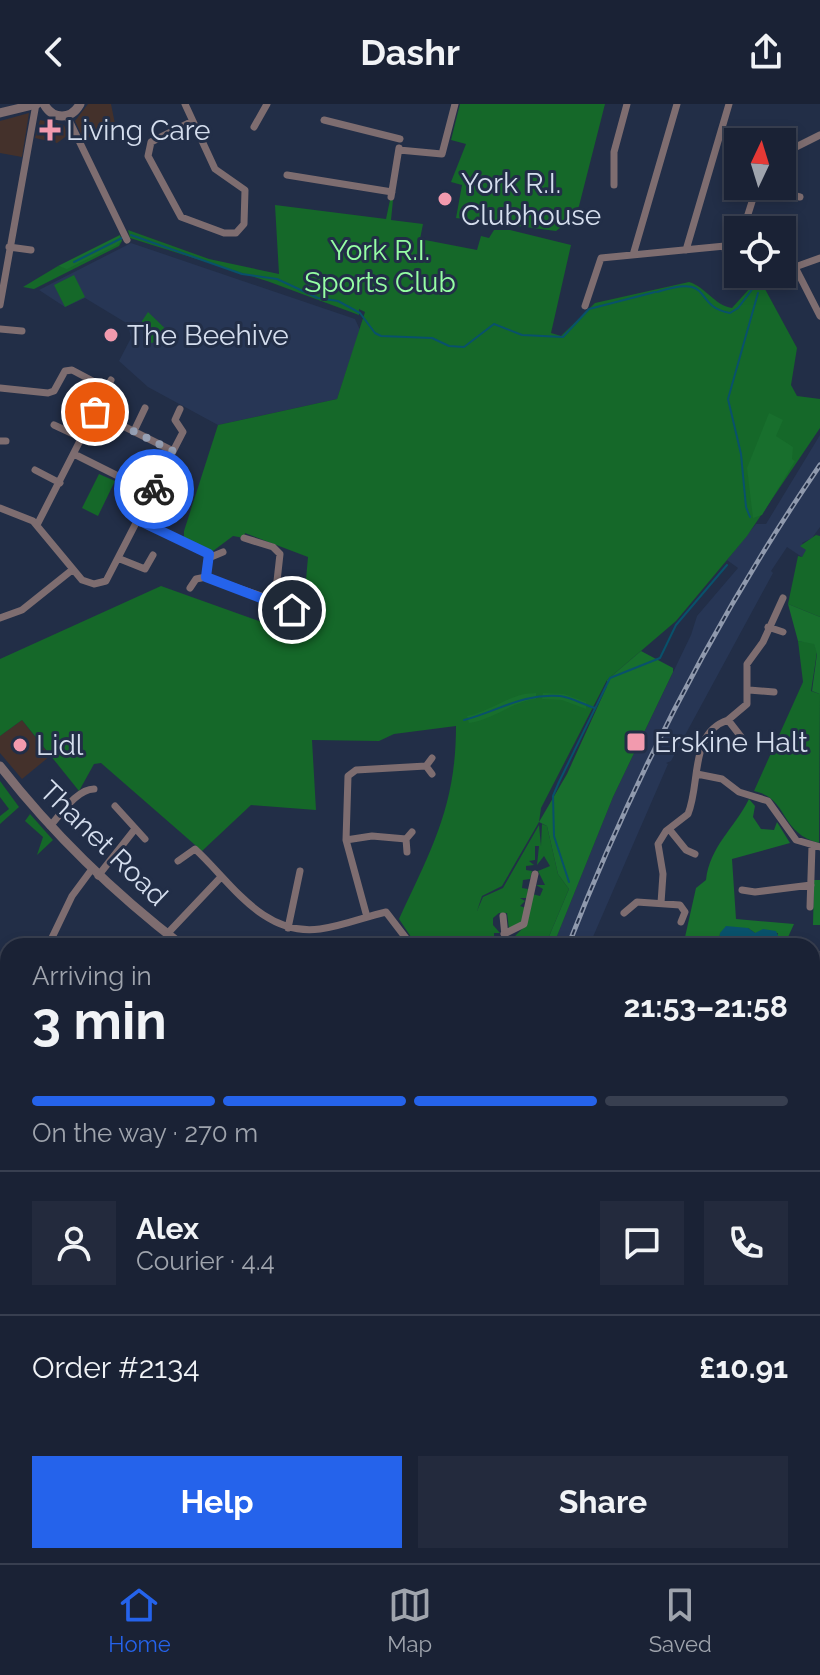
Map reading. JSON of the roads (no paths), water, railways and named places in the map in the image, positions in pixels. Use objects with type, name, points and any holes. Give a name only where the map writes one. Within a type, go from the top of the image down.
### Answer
[{"type":"street","points":[[0,113],[37,104],[0,305]]},
{"type":"street","points":[[44,104],[54,115],[67,116],[80,104]]},
{"type":"street","points":[[185,104],[215,169],[245,190],[244,224],[236,233],[224,233],[181,217],[148,156],[151,142],[191,122]]},
{"type":"street","points":[[254,127],[267,104]]},
{"type":"street","points":[[399,150],[442,154],[455,104]]},
{"type":"street","points":[[614,185],[614,152],[627,104]]},
{"type":"street","points":[[633,255],[677,104]]},
{"type":"street","points":[[686,250],[729,104]]},
{"type":"street","points":[[67,116],[127,240]]},
{"type":"street","points":[[287,175],[392,194],[401,137],[324,120]]},
{"type":"street","points":[[796,147],[820,135]]},
{"type":"street","points":[[796,196],[800,197]]},
{"type":"street","points":[[585,306],[599,260],[724,246]]},
{"type":"street","points":[[9,247],[31,250]]},
{"type":"street","points":[[796,267],[820,258]]},
{"type":"street","points":[[796,269],[820,316]]},
{"type":"street","points":[[0,329],[22,331]]},
{"type":"street","points":[[0,388],[48,393],[54,391],[65,371],[72,370],[106,388]]},
{"type":"street","points":[[37,525],[111,380]]},
{"type":"street","points":[[134,431],[145,408]]},
{"type":"street","points":[[180,409],[175,420],[183,432],[193,437]]},
{"type":"street","points":[[95,412],[173,451]]},
{"type":"street","points":[[54,425],[82,438]]},
{"type":"street","points":[[0,508],[22,514],[37,525],[72,570],[88,583],[101,583],[111,576],[183,432]]},
{"type":"street","points":[[74,454],[152,493]]},
{"type":"street","points":[[35,470],[60,483]]},
{"type":"street","points":[[138,520],[211,557],[223,552]]},
{"type":"street","points":[[244,538],[273,547],[280,554],[270,599]]},
{"type":"street","points":[[120,559],[145,569],[153,555]]},
{"type":"street","points":[[206,577],[211,557]]},
{"type":"street","points":[[0,618],[22,610],[72,570]]},
{"type":"street","points":[[190,588],[196,579],[206,577],[292,610]]},
{"type":"street","points":[[661,903],[663,874],[657,850],[669,829],[688,814],[706,735],[744,709],[749,690],[747,664],[763,642],[783,598]]},
{"type":"street","points":[[768,627],[783,632]]},
{"type":"street","points":[[749,690],[774,692]]},
{"type":"street","points":[[728,720],[742,738]]},
{"type":"street","points":[[341,768],[349,773],[426,766],[432,758]]},
{"type":"street","name":"Thanet Road","points":[[0,766],[50,826],[95,872],[172,938]]},
{"type":"street","points":[[426,766],[432,774]]},
{"type":"street","points":[[349,773],[346,840],[367,917]]},
{"type":"street","points":[[697,774],[722,779],[739,792],[768,801],[790,835],[816,847],[810,907]]},
{"type":"street","points":[[50,826],[68,803],[86,789],[94,789]]},
{"type":"street","points":[[115,806],[145,839]]},
{"type":"street","points":[[52,938],[72,896],[135,829]]},
{"type":"street","points":[[669,829],[686,850],[695,854]]},
{"type":"street","points":[[407,852],[406,839],[412,832]]},
{"type":"street","points":[[346,840],[372,836],[406,839]]},
{"type":"street","points":[[178,861],[195,849],[265,917],[288,928],[320,929],[388,913],[406,938]]},
{"type":"street","points":[[288,928],[300,871]]},
{"type":"street","points":[[504,934],[524,924],[535,874]]},
{"type":"street","points":[[167,934],[221,877]]},
{"type":"street","points":[[742,890],[755,892],[811,885]]},
{"type":"street","points":[[624,913],[636,899],[682,906],[685,912],[681,922]]},
{"type":"street","points":[[501,920],[505,938]]},
{"type":"waterway","points":[[131,235],[242,274],[277,279],[318,298],[338,301],[360,313],[375,333],[381,336],[432,338],[449,346],[464,347],[494,324],[522,335],[563,337],[589,309],[655,292]]},
{"type":"waterway","points":[[74,262],[122,238]]},
{"type":"waterway","points":[[657,292],[675,287],[696,288],[710,304],[730,313],[738,308],[753,288]]},
{"type":"waterway","points":[[750,517],[746,507],[741,454],[728,399],[758,293]]},
{"type":"waterway","points":[[569,882],[554,836],[553,796],[610,678],[660,658],[676,625],[727,565]]},
{"type":"waterway","points":[[464,720],[534,697],[564,697],[595,708]]},
{"type":"railway","points":[[571,938],[621,820],[680,698],[747,579],[820,465]]},
{"type":"place","name":"Living Care","points":[[50,130]]},
{"type":"place","name":"York R.I. Clubhouse","points":[[445,199]]},
{"type":"place","name":"The Beehive","points":[[111,335]]},
{"type":"place","name":"Erskine Halt","points":[[636,742]]},
{"type":"place","name":"Lidl","points":[[20,745]]},
{"type":"park label","name":"York R.I. Sports Club","points":[[380,266]]}]
